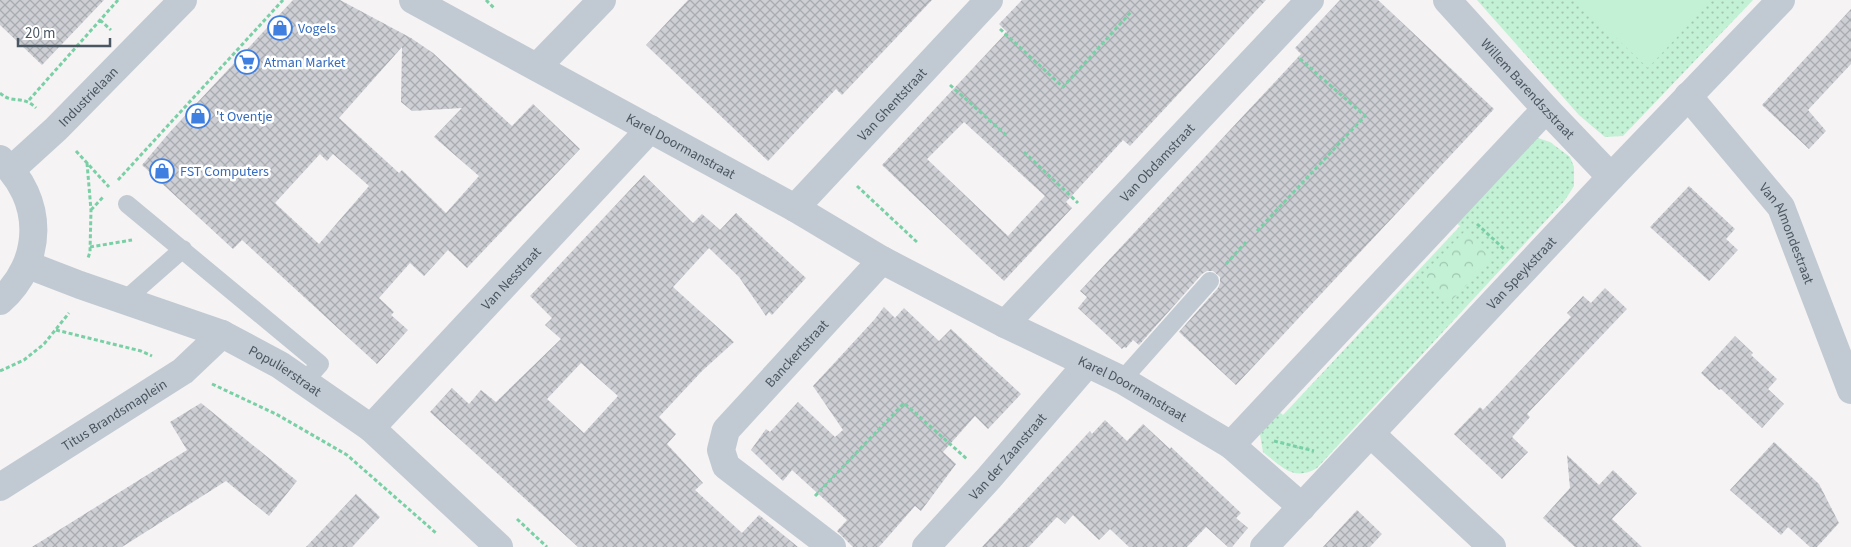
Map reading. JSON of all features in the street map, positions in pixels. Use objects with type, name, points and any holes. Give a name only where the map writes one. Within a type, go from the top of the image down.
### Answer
[{"type":"street","name":"Industrielaan","points":[[6,164],[56,129],[183,0]]},
{"type":"street","name":"Karel Doormanstraat","points":[[413,0],[795,208],[882,260],[1005,324],[1240,436],[1302,507]]},
{"type":"street","points":[[537,67],[602,0]]},
{"type":"street","name":"Van Obdamstraat","points":[[1005,324],[1310,0]]},
{"type":"street","name":"Willem Barendszstraat","points":[[1446,0],[1611,177]]},
{"type":"street","name":"Van Speykstraat","points":[[1264,547],[1611,177],[1781,0]]},
{"type":"street","name":"Van Ghentstraat","points":[[795,208],[984,5]]},
{"type":"street","name":"Van Almondestraat","points":[[1688,96],[1781,207],[1851,390]]},
{"type":"street","points":[[1240,436],[1546,109]]},
{"type":"street","name":"Van Nesstraat","points":[[371,428],[650,129]]},
{"type":"street","points":[[0,301],[13,290],[28,265],[34,240],[33,214],[25,191],[6,164]]},
{"type":"street","name":"Banckertstraat","points":[[794,519],[726,466],[721,450],[726,430],[882,260]]},
{"type":"street","name":"Populierstraat","points":[[28,265],[222,334],[280,365],[371,428],[499,547]]},
{"type":"street","name":"Titus Brandsmaplein","points":[[0,487],[183,371],[222,334]]},
{"type":"street","name":"Van der Zaanstraat","points":[[926,547],[989,478],[1087,364]]},
{"type":"street","points":[[1372,434],[1492,547]]},
{"type":"street","points":[[794,519],[832,547]]},
{"type":"lane","points":[[127,204],[320,364],[304,382]]},
{"type":"lane","points":[[125,300],[183,249]]},
{"type":"lane","points":[[1122,380],[1210,281]]},
{"type":"path","points":[[29,100],[118,0]]},
{"type":"path","points":[[117,181],[283,0]]},
{"type":"path","points":[[984,5],[1063,87],[1131,12]]},
{"type":"path","points":[[1256,231],[1365,116],[1275,37]]},
{"type":"path","points":[[928,65],[1006,135]]},
{"type":"path","points":[[1024,152],[1099,224]]},
{"type":"path","points":[[0,371],[24,360],[56,330],[74,307],[90,247],[91,210],[86,163],[110,188]]},
{"type":"path","points":[[835,165],[924,249]]},
{"type":"path","points":[[91,210],[104,196]]},
{"type":"path","points":[[1456,206],[1525,268]]},
{"type":"path","points":[[90,247],[137,239],[150,225]]},
{"type":"path","points":[[56,330],[141,351],[276,414],[347,455],[439,535]]},
{"type":"path","points":[[794,519],[904,403],[989,478]]},
{"type":"path","points":[[1240,436],[1256,436],[1324,454],[1341,466]]},
{"type":"green space","points":[[1477,0],[1753,0],[1623,136],[1605,137],[1579,115]]},
{"type":"green space","points":[[1576,0],[1712,0],[1648,68]]},
{"type":"green space","points":[[1538,138],[1550,142],[1570,157],[1574,167],[1574,186],[1565,200],[1317,468],[1301,473],[1288,471],[1263,452],[1260,434],[1274,407],[1283,415],[1460,226],[1454,221],[1527,142]]},
{"type":"green space","points":[[1464,232],[1492,259],[1448,304],[1420,277]]},
{"type":"building","points":[[0,0],[104,0],[42,65],[0,25]]},
{"type":"building","points":[[293,0],[340,0],[411,38],[433,53],[512,126],[533,104],[580,149],[467,268],[448,250],[424,276],[410,263],[379,298],[394,312],[391,315],[408,330],[377,364],[242,240],[233,249],[142,165],[169,133]],"holes":[[[402,47],[401,102],[412,111],[462,108],[434,137],[479,176],[446,213],[402,170],[399,173],[339,118]],[[320,154],[327,161],[333,154],[369,186],[319,244],[275,203]]]},
{"type":"building","points":[[688,0],[932,0],[842,95],[836,89],[768,161],[646,45]]},
{"type":"building","points":[[1022,0],[1266,0],[1130,146],[1123,140],[1066,202],[1072,208],[1004,281],[882,165],[1007,32],[999,24]],"holes":[[[964,122],[1045,196],[1008,236],[927,159]]]},
{"type":"building","points":[[1340,0],[1378,0],[1494,109],[1236,385],[1179,332],[1218,288],[1220,277],[1213,271],[1207,271],[1202,274],[1139,345],[1133,340],[1126,348],[1122,349],[1078,308],[1087,297],[1080,291],[1301,54],[1295,48]]},
{"type":"building","points":[[1851,9],[1851,64],[1808,110],[1826,131],[1809,149],[1762,105]]},
{"type":"building","points":[[644,175],[693,223],[702,214],[720,230],[736,213],[806,278],[772,315],[769,312],[766,316],[739,277],[709,248],[673,287],[734,342],[702,371],[659,417],[676,434],[667,444],[703,483],[695,490],[742,533],[759,515],[798,547],[578,547],[430,412],[452,388],[469,404],[481,390],[496,402],[561,339],[545,325],[552,318],[530,296]],"holes":[[[581,363],[618,396],[584,433],[547,399]]]},
{"type":"building","points":[[1689,186],[1735,229],[1726,239],[1738,250],[1709,281],[1650,227]]},
{"type":"building","points":[[1605,288],[1627,309],[1527,414],[1530,417],[1512,437],[1528,452],[1502,479],[1454,434],[1480,407],[1483,410],[1571,317],[1567,313],[1583,296],[1591,303]]},
{"type":"building","points":[[884,307],[895,318],[904,308],[939,341],[951,329],[1021,394],[988,429],[975,416],[943,452],[956,464],[921,511],[915,506],[879,547],[853,547],[837,531],[847,520],[792,470],[783,481],[751,450],[766,429],[770,432],[798,402],[835,437],[843,430],[813,386]]},
{"type":"building","points":[[1735,336],[1753,353],[1751,355],[1777,379],[1768,389],[1784,404],[1762,428],[1721,389],[1719,390],[1701,373]]},
{"type":"building","points":[[201,403],[297,481],[269,516],[226,481],[122,547],[32,547],[187,450],[170,422]]},
{"type":"building","points":[[1105,420],[1127,441],[1143,424],[1170,449],[1171,447],[1241,513],[1236,518],[1248,528],[1232,547],[1228,547],[1206,527],[1187,547],[1129,547],[1110,529],[1099,540],[1073,515],[1065,524],[1057,517],[1029,547],[982,547],[1090,431],[1092,434]]},
{"type":"building","points":[[1774,442],[1819,484],[1839,523],[1817,547],[1810,547],[1788,527],[1781,535],[1730,490]]},
{"type":"building","points":[[1567,455],[1599,485],[1613,470],[1637,493],[1612,519],[1642,547],[1575,547],[1543,518],[1570,488]]},
{"type":"building","points":[[356,494],[380,517],[352,547],[306,547]]},
{"type":"building","points":[[1357,510],[1382,534],[1370,547],[1323,547]]},
{"type":"place","name":"Vogels","points":[[280,28]]},
{"type":"place","name":"Atman Market","points":[[247,62]]},
{"type":"place","name":"'t Oventje","points":[[198,116]]},
{"type":"place","name":"FST Computers","points":[[162,171]]}]
